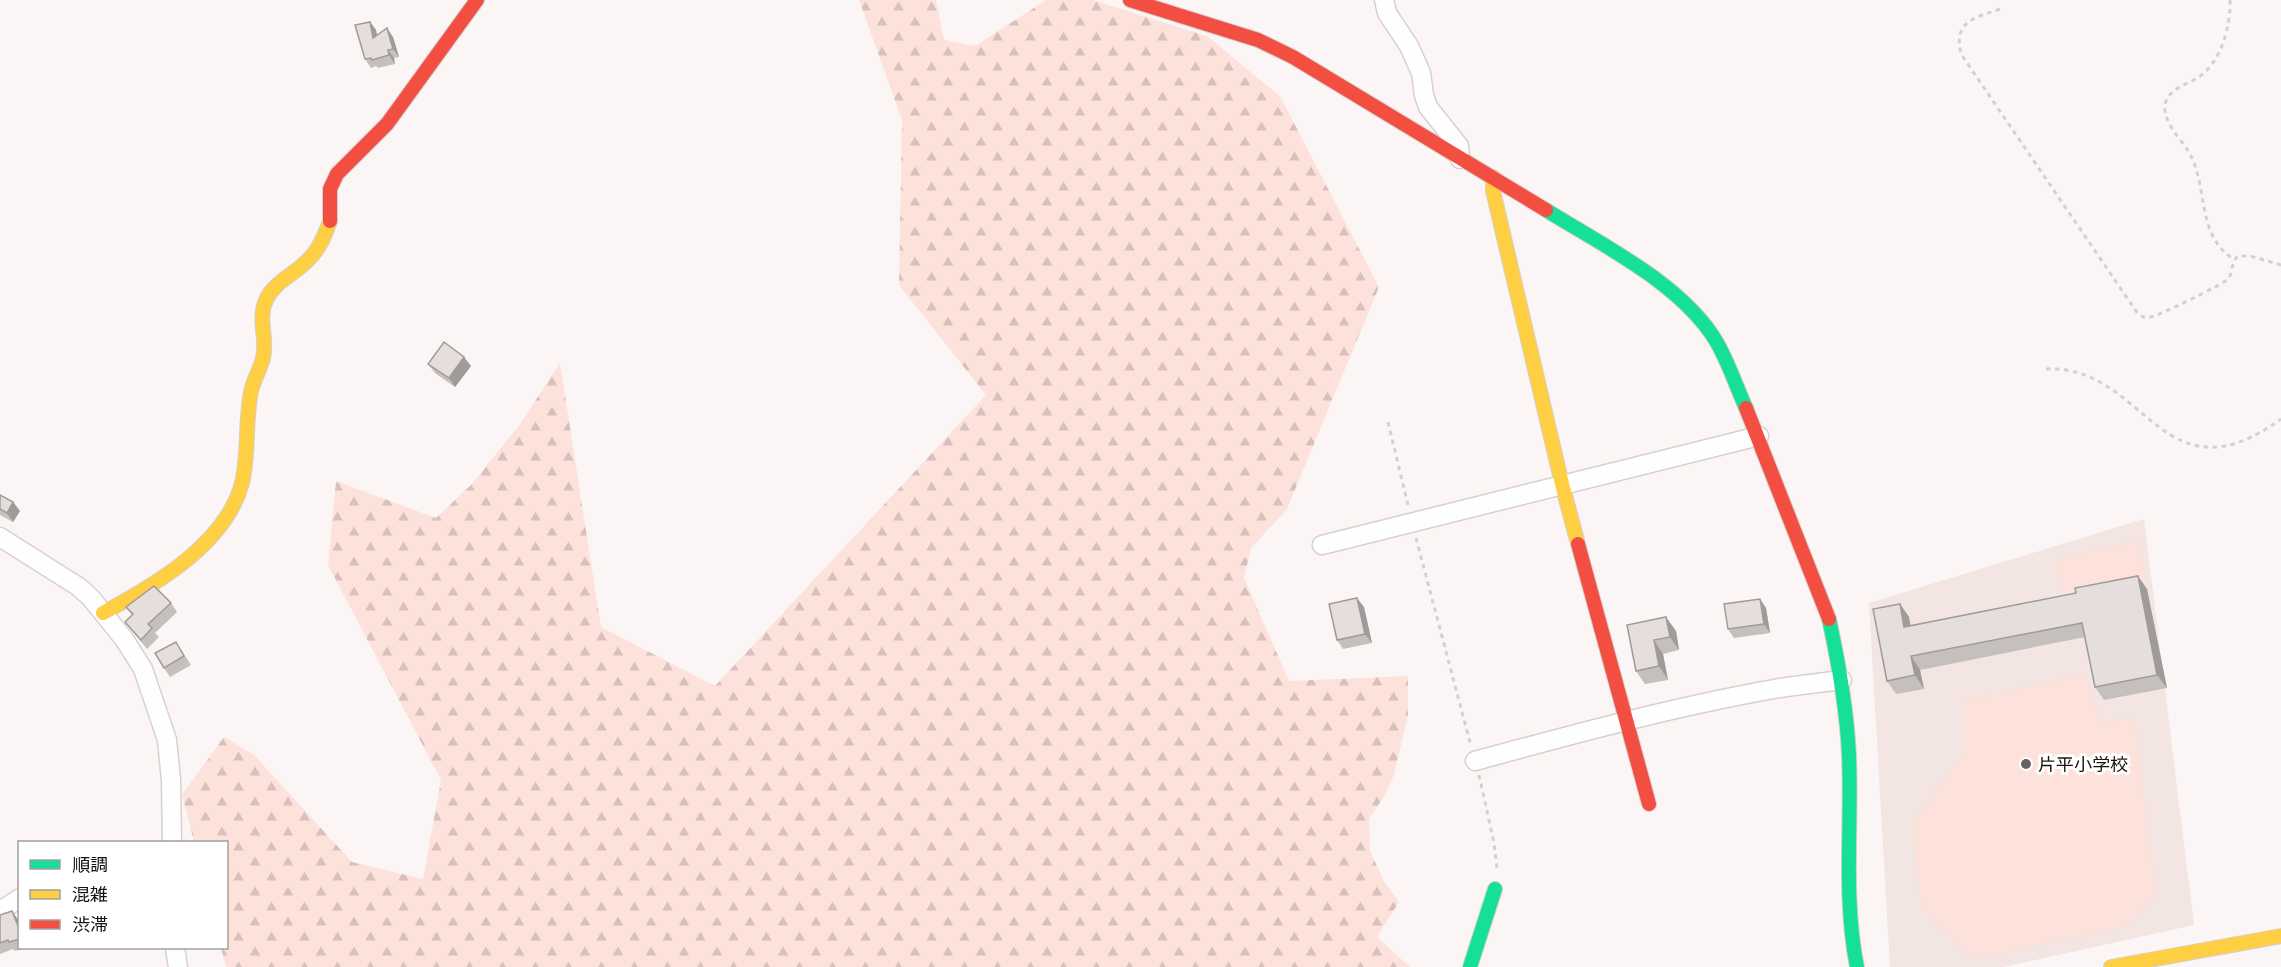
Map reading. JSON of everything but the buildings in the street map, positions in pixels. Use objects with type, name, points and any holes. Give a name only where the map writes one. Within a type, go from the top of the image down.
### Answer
[{"type":"street","points":[[104,613],[192,556],[213,537],[229,512],[242,483],[251,390],[264,356],[261,317],[265,301],[272,290],[308,261],[318,249],[330,222],[330,189],[338,174],[387,124],[477,0]]},
{"type":"street","points":[[1130,0],[1258,40],[1293,57],[1493,177],[1662,283],[1696,314],[1716,340],[1759,436],[1828,614],[1842,680],[1849,756],[1848,893],[1851,937],[1857,967]]},
{"type":"street","points":[[1384,0],[1387,13],[1409,46],[1421,73],[1428,107],[1459,146],[1460,159]]},
{"type":"street","points":[[1493,177],[1492,191],[1562,484],[1649,804]]},
{"type":"street","points":[[1322,545],[1759,436]]},
{"type":"street","points":[[0,537],[79,587],[104,613],[143,669],[166,740],[171,780],[172,841]]},
{"type":"street","points":[[1475,761],[1627,721],[1778,688],[1842,680]]},
{"type":"street","points":[[1470,967],[1495,888]]},
{"type":"street","points":[[0,911],[18,899]]},
{"type":"street","points":[[2111,967],[2281,936]]},
{"type":"path","points":[[2230,0],[2229,18],[2214,62],[2197,79],[2173,91],[2166,100],[2165,111],[2167,121],[2193,159],[2210,231],[2219,249],[2234,259]]},
{"type":"path","points":[[2000,9],[1980,16],[1961,29],[1959,46],[1961,54],[2138,314],[2144,317],[2156,316],[2221,285],[2231,275],[2234,259]]},
{"type":"path","points":[[2234,259],[2244,254],[2281,265]]},
{"type":"path","points":[[2046,369],[2070,370],[2106,384],[2118,396],[2173,436],[2190,445],[2202,448],[2212,448],[2248,439],[2281,419]]},
{"type":"path","points":[[1388,422],[1475,761],[1497,866],[1495,888]]},
{"type":"shaded area","name":"片平小学校","points":[[2144,519],[2194,925],[2004,967],[1890,967],[1869,603]]},
{"type":"green space","points":[[859,0],[936,0],[944,40],[975,46],[1046,0],[1093,0],[1207,36],[1280,96],[1379,287],[1287,509],[1251,548],[1244,578],[1289,681],[1408,676],[1408,715],[1394,775],[1385,795],[1369,819],[1370,851],[1384,881],[1399,902],[1377,937],[1410,967],[226,967],[221,949],[228,949],[228,841],[194,841],[182,795],[224,737],[254,755],[352,862],[423,879],[441,780],[328,565],[336,481],[436,518],[471,485],[518,427],[560,363],[601,627],[715,686],[986,395],[899,285],[902,120]]},
{"type":"green space","points":[[2139,541],[2147,580],[2065,599],[2056,560]]},
{"type":"green space","points":[[2086,674],[2100,723],[2134,717],[2156,897],[2123,927],[1973,959],[1921,906],[1913,823],[1963,754],[1963,701]]},
{"type":"traffic: fast","points":[[1546,210],[1639,267],[1683,301],[1716,341],[1746,408]]},
{"type":"traffic: fast","points":[[1829,619],[1842,688],[1848,739],[1850,914],[1857,967]]},
{"type":"traffic: fast","points":[[1470,967],[1495,889]]},
{"type":"traffic: slow","points":[[1493,177],[1493,191],[1578,544]]},
{"type":"traffic: slow","points":[[103,613],[166,576],[186,560],[205,544],[234,505],[244,472],[251,392],[264,351],[263,307],[274,288],[312,256],[330,221]]},
{"type":"traffic: slow","points":[[2111,967],[2281,936]]},
{"type":"traffic: jam","points":[[330,221],[330,189],[337,174],[387,124],[477,0]]},
{"type":"traffic: jam","points":[[1130,0],[1258,40],[1293,57],[1546,210]]},
{"type":"traffic: jam","points":[[1746,408],[1829,619]]},
{"type":"traffic: jam","points":[[1578,544],[1649,804]]},
{"type":"place","name":"片平小学校","points":[[2026,764]]}]
